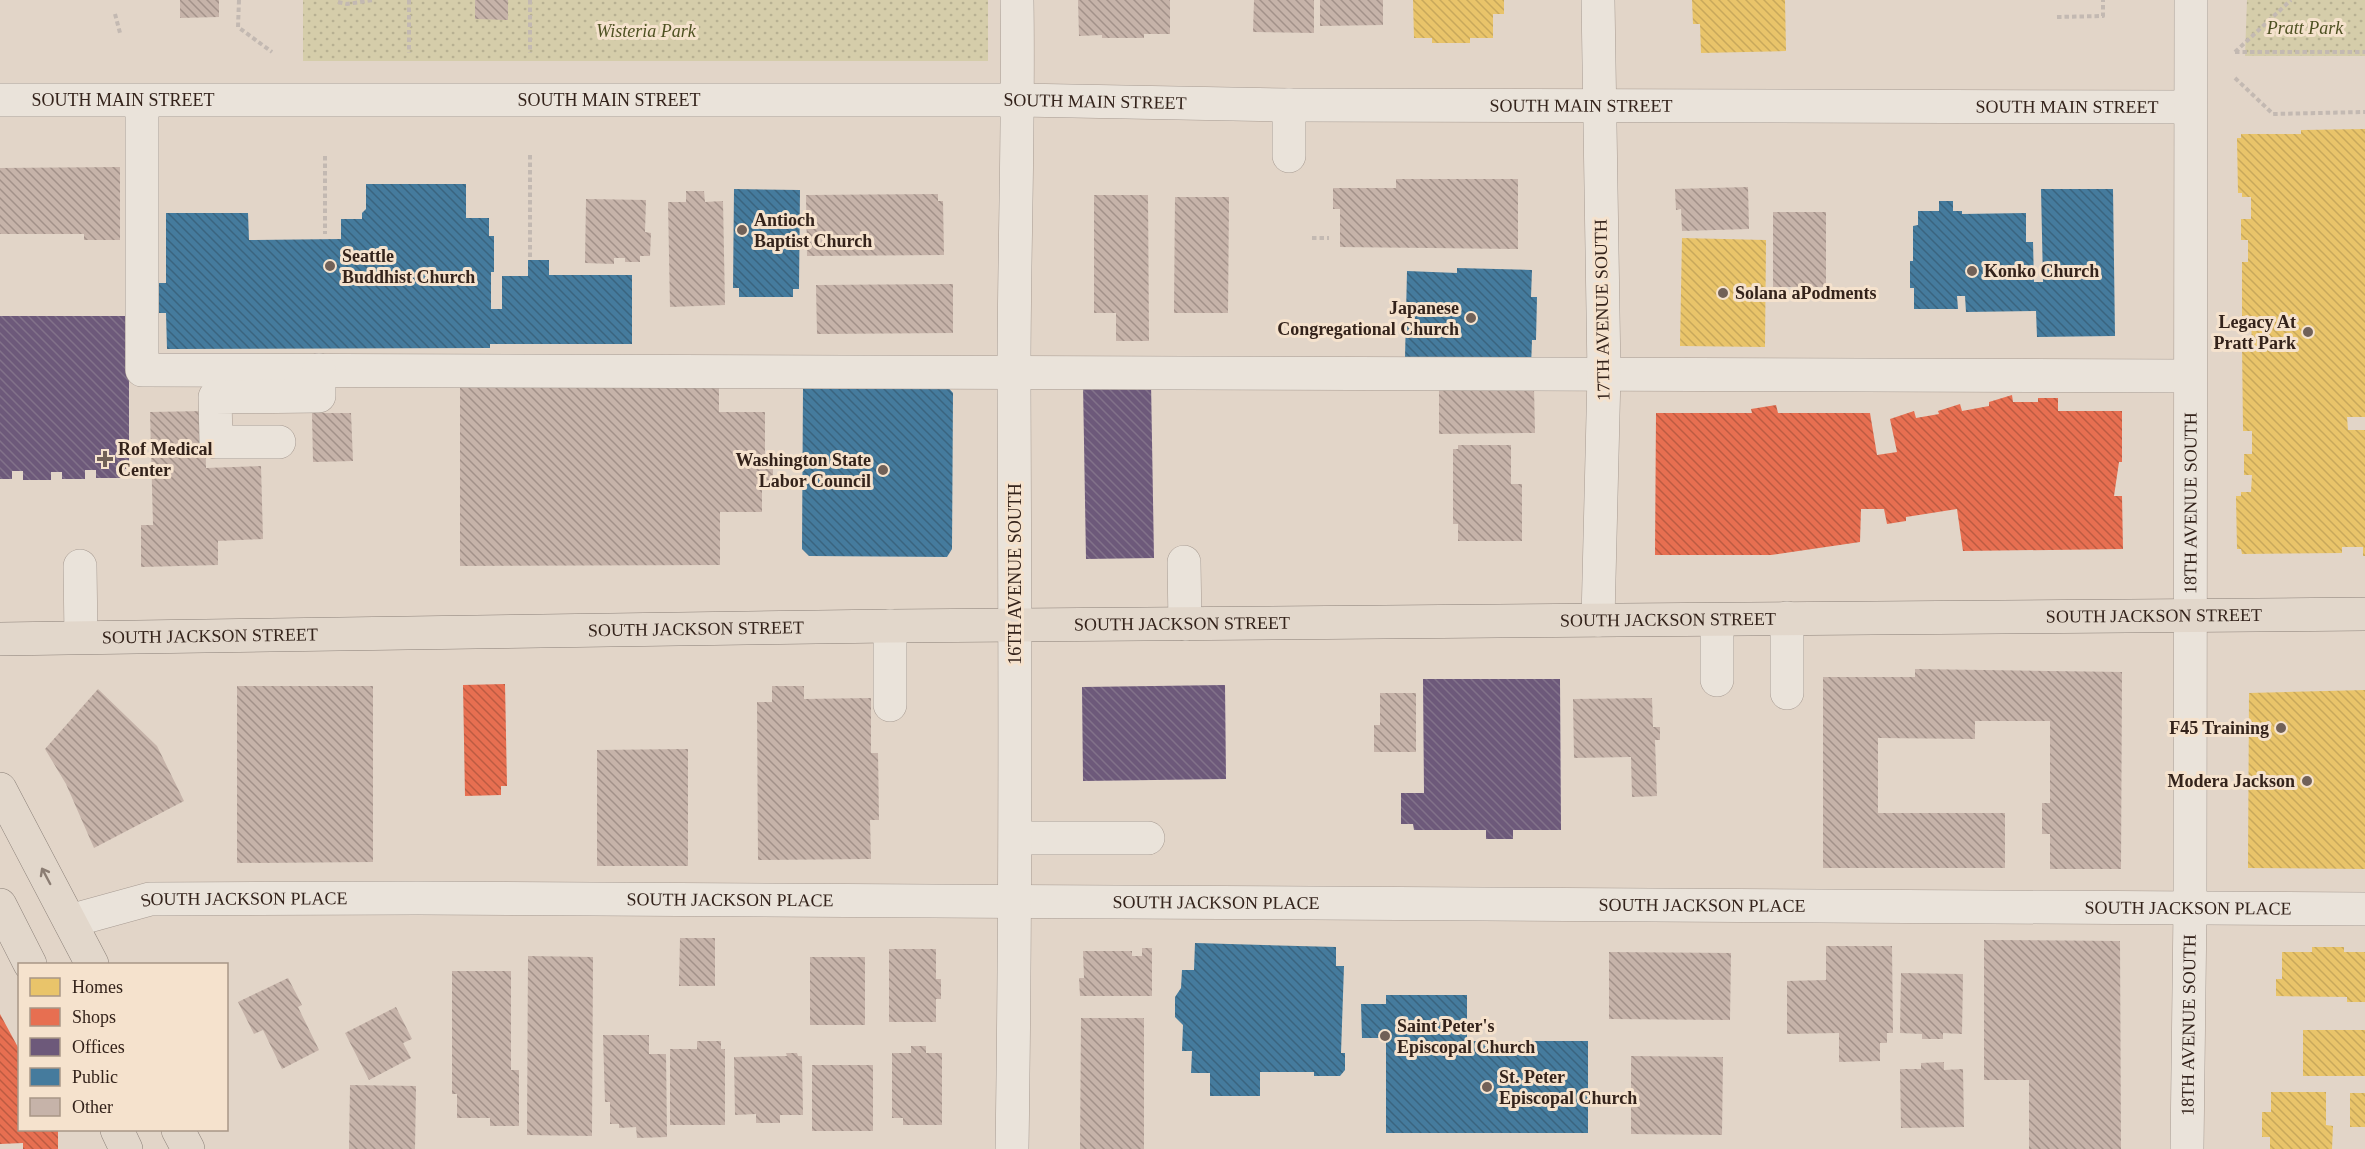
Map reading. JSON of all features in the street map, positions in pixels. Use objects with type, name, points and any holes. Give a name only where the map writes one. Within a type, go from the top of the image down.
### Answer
[{"type":"main road","name":"SOUTH JACKSON STREET","points":[[0,639],[1016,624],[2365,614]]},
{"type":"main road","points":[[0,789],[91,963]]},
{"type":"main road","points":[[0,905],[29,963]]},
{"type":"main road","points":[[117,1131],[126,1149]]},
{"type":"main road","points":[[179,1131],[188,1149]]},
{"type":"street","name":"16TH AVENUE SOUTH","points":[[1012,1149],[1016,902],[1014,371],[1018,100],[1017,0]]},
{"type":"street","name":"17TH AVENUE SOUTH","points":[[1598,0],[1604,374],[1598,620]]},
{"type":"street","name":"18TH AVENUE SOUTH","points":[[2187,1149],[2190,909],[2191,0]]},
{"type":"street","name":"SOUTH MAIN STREET","points":[[0,100],[1018,100],[1289,105],[2190,107]]},
{"type":"street","points":[[142,101],[142,370],[2190,376]]},
{"type":"street","points":[[1289,105],[1289,156]]},
{"type":"street","points":[[279,442],[216,442],[215,397],[319,396],[319,370]]},
{"type":"street","points":[[1184,562],[1185,624]]},
{"type":"street","points":[[80,566],[81,638]]},
{"type":"street","points":[[1787,618],[1787,693]]},
{"type":"street","points":[[1717,620],[1717,680]]},
{"type":"street","points":[[890,626],[890,705]]},
{"type":"street","points":[[1016,838],[1148,838]]},
{"type":"street","name":"SOUTH JACKSON PLACE","points":[[70,921],[150,899],[430,898],[2365,909]]},
{"type":"path","points":[[238,0],[238,27],[272,52]]},
{"type":"path","points":[[338,2],[347,4],[373,0]]},
{"type":"path","points":[[409,0],[409,53]]},
{"type":"path","points":[[530,0],[530,53]]},
{"type":"path","points":[[2057,17],[2103,16],[2103,0]]},
{"type":"path","points":[[2291,0],[2235,52],[2365,52]]},
{"type":"path","points":[[116,14],[120,33]]},
{"type":"path","points":[[2235,78],[2273,114],[2365,112]]},
{"type":"path","points":[[530,155],[530,257]]},
{"type":"path","points":[[325,156],[325,234]]},
{"type":"path","points":[[1312,238],[1329,238]]},
{"type":"green space","name":"Wisteria Park","points":[[303,0],[988,0],[988,61],[303,61]]},
{"type":"green space","name":"Pratt Park","points":[[2247,0],[2365,0],[2365,56],[2245,56]]},
{"type":"building: Homes","points":[[1413,0],[1504,0],[1504,14],[1493,14],[1493,38],[1470,38],[1470,43],[1432,43],[1432,38],[1414,38]]},
{"type":"building: Homes","points":[[1692,0],[1785,0],[1786,51],[1701,53],[1700,24],[1693,24]]},
{"type":"building: Homes","name":"Legacy At Pratt Park","points":[[2365,129],[2365,417],[2347,417],[2348,430],[2365,430],[2365,556],[2363,556],[2363,547],[2342,547],[2342,553],[2242,554],[2241,549],[2237,549],[2236,496],[2241,496],[2241,492],[2251,492],[2252,475],[2244,475],[2244,454],[2252,454],[2252,431],[2243,431],[2242,344],[2252,344],[2251,320],[2242,320],[2242,262],[2248,262],[2248,240],[2241,240],[2241,219],[2251,219],[2251,197],[2242,197],[2242,193],[2238,193],[2237,138],[2241,138],[2241,134],[2301,134],[2301,130]]},
{"type":"building: Homes","name":"Solana aPodments","points":[[1682,238],[1766,240],[1765,347],[1680,346]]},
{"type":"building: Homes","name":"Modera Jackson","points":[[2365,690],[2365,869],[2248,868],[2249,693]]},
{"type":"building: Homes","points":[[2312,947],[2344,947],[2344,952],[2365,952],[2365,1002],[2347,1002],[2347,997],[2276,996],[2276,979],[2282,979],[2282,952],[2312,952]]},
{"type":"building: Homes","points":[[2303,1030],[2365,1030],[2365,1076],[2303,1076]]},
{"type":"building: Homes","points":[[2271,1092],[2326,1092],[2326,1125],[2333,1126],[2332,1149],[2270,1149],[2270,1137],[2262,1137],[2262,1112],[2271,1112]]},
{"type":"building: Homes","points":[[2350,1093],[2365,1093],[2365,1127],[2350,1127]]},
{"type":"building: Shops","points":[[2012,395],[2013,402],[2038,402],[2038,398],[2058,398],[2058,411],[2122,411],[2122,462],[2119,462],[2114,496],[2122,496],[2123,549],[1963,551],[1957,509],[1906,517],[1906,521],[1887,524],[1884,509],[1861,509],[1860,542],[1771,555],[1655,555],[1656,413],[1752,413],[1751,409],[1776,405],[1778,413],[1870,413],[1877,455],[1897,452],[1890,419],[1914,411],[1916,418],[1939,414],[1938,411],[1960,404],[1962,411],[1989,406],[1989,402]]},
{"type":"building: Shops","points":[[505,684],[507,786],[501,786],[501,795],[465,796],[463,685]]},
{"type":"building: Shops","points":[[0,1014],[18,1047],[18,1131],[58,1131],[58,1149],[23,1149],[23,1143],[0,1144]]},
{"type":"building: Offices","points":[[0,316],[129,316],[129,469],[125,469],[125,478],[96,478],[96,470],[85,470],[85,479],[62,479],[62,472],[51,472],[51,480],[23,480],[23,471],[12,471],[12,479],[0,479]]},
{"type":"building: Offices","points":[[1151,382],[1154,558],[1086,559],[1083,384]]},
{"type":"building: Offices","points":[[1423,679],[1560,679],[1561,830],[1513,830],[1513,839],[1486,839],[1486,830],[1414,830],[1413,824],[1401,824],[1401,793],[1424,793]]},
{"type":"building: Offices","points":[[1225,685],[1226,779],[1083,781],[1082,687]]},
{"type":"building: Public","name":"Seattle Buddhist Church","points":[[366,184],[466,184],[466,218],[489,218],[489,236],[494,236],[491,309],[502,309],[502,276],[528,276],[528,260],[549,260],[549,275],[632,275],[632,344],[490,344],[490,348],[167,349],[166,313],[159,313],[159,283],[166,283],[166,213],[248,213],[249,240],[341,239],[341,219],[362,219],[362,213],[366,209]]},
{"type":"building: Public","points":[[734,189],[800,190],[799,289],[793,289],[793,297],[739,297],[739,288],[733,288]]},
{"type":"building: Public","name":"Konko Church","points":[[2041,189],[2113,189],[2115,336],[2037,337],[2036,311],[1966,312],[1965,296],[1957,296],[1958,309],[1914,309],[1914,288],[1910,288],[1913,226],[1918,225],[1918,211],[1939,211],[1939,201],[1953,201],[1953,211],[1962,211],[1962,214],[2026,213],[2026,242],[2033,242],[2034,282],[2043,282]]},
{"type":"building: Public","name":"Japanese Congregational Church","points":[[1457,268],[1532,270],[1531,297],[1537,297],[1536,340],[1532,340],[1531,367],[1405,358],[1407,271],[1457,273]]},
{"type":"building: Public","points":[[945,384],[953,393],[952,549],[947,557],[809,556],[802,549],[803,388]]},
{"type":"building: Public","points":[[1195,943],[1336,947],[1336,966],[1344,966],[1341,1053],[1345,1053],[1345,1070],[1340,1076],[1314,1076],[1314,1072],[1260,1072],[1260,1096],[1210,1096],[1210,1073],[1191,1073],[1192,1051],[1182,1051],[1183,1025],[1175,1017],[1175,997],[1181,988],[1182,970],[1194,970]]},
{"type":"building: Public","name":"St. Peter Episcopal Church","points":[[1386,995],[1467,995],[1467,1041],[1588,1041],[1588,1133],[1386,1133],[1386,1038],[1362,1038],[1361,1004],[1386,1004]]},
{"type":"building: Other","points":[[180,0],[219,0],[219,17],[180,18]]},
{"type":"building: Other","points":[[475,0],[508,0],[508,20],[475,19]]},
{"type":"building: Other","points":[[1078,0],[1170,0],[1170,34],[1144,34],[1144,38],[1079,36]]},
{"type":"building: Other","points":[[1254,0],[1314,0],[1314,33],[1253,32]]},
{"type":"building: Other","points":[[1320,0],[1383,0],[1383,25],[1320,26]]},
{"type":"building: Other","points":[[120,167],[120,240],[84,240],[84,234],[0,234],[0,168]]},
{"type":"building: Other","points":[[1396,179],[1518,179],[1518,249],[1340,247],[1340,209],[1333,209],[1333,188],[1396,188]]},
{"type":"building: Other","points":[[1748,187],[1749,229],[1682,231],[1681,209],[1676,210],[1675,189]]},
{"type":"building: Other","points":[[686,191],[704,191],[705,202],[723,201],[725,305],[670,307],[668,202],[686,202]]},
{"type":"building: Other","points":[[938,194],[938,201],[943,201],[944,255],[807,256],[806,195]]},
{"type":"building: Other","points":[[1094,195],[1148,195],[1149,341],[1116,341],[1116,313],[1094,313]]},
{"type":"building: Other","points":[[1175,197],[1229,197],[1228,313],[1174,313]]},
{"type":"building: Other","points":[[586,199],[646,200],[645,232],[651,233],[650,256],[640,256],[640,262],[625,262],[625,258],[614,258],[614,264],[585,263]]},
{"type":"building: Other","points":[[1773,212],[1826,212],[1826,287],[1773,287]]},
{"type":"building: Other","points":[[953,284],[953,333],[817,334],[816,285]]},
{"type":"building: Other","points":[[719,381],[719,412],[765,412],[765,469],[773,469],[773,486],[762,486],[762,512],[720,512],[720,565],[460,566],[460,382]]},
{"type":"building: Other","points":[[1439,388],[1534,388],[1535,433],[1439,434]]},
{"type":"building: Other","points":[[205,411],[206,468],[261,466],[263,539],[218,541],[218,565],[141,567],[141,525],[153,525],[150,412]]},
{"type":"building: Other","points":[[312,413],[351,413],[353,461],[313,462]]},
{"type":"building: Other","points":[[1458,445],[1511,445],[1511,484],[1522,484],[1522,541],[1458,541],[1458,524],[1453,524],[1453,449],[1458,449]]},
{"type":"building: Other","points":[[1915,669],[2122,672],[2121,869],[2050,869],[2050,834],[2042,834],[2042,803],[2050,803],[2050,721],[1975,721],[1975,739],[1878,738],[1878,813],[2005,813],[2005,868],[1823,868],[1823,677],[1915,677]]},
{"type":"building: Other","points":[[237,686],[373,686],[373,862],[237,863]]},
{"type":"building: Other","points":[[772,686],[804,686],[804,699],[871,698],[871,753],[878,753],[879,820],[870,820],[871,859],[758,860],[757,702],[772,702]]},
{"type":"building: Other","points":[[98,689],[157,746],[184,801],[94,848],[66,784],[45,749]]},
{"type":"building: Other","points":[[1380,693],[1416,693],[1416,752],[1374,752],[1374,725],[1380,725]]},
{"type":"building: Other","points":[[1652,698],[1653,727],[1660,727],[1660,740],[1655,740],[1657,796],[1632,797],[1631,757],[1574,758],[1573,699]]},
{"type":"building: Other","points":[[688,749],[688,866],[597,866],[597,750]]},
{"type":"building: Other","points":[[680,938],[715,938],[715,986],[679,986]]},
{"type":"building: Other","points":[[1984,940],[2120,941],[2121,1149],[2029,1149],[2029,1080],[1984,1080]]},
{"type":"building: Other","points":[[1826,946],[1892,946],[1893,1033],[1887,1033],[1887,1043],[1880,1043],[1880,1061],[1839,1062],[1839,1033],[1787,1034],[1787,981],[1826,980]]},
{"type":"building: Other","points":[[1142,948],[1152,948],[1152,996],[1080,996],[1079,978],[1084,978],[1083,951],[1132,951],[1132,956],[1142,956]]},
{"type":"building: Other","points":[[889,949],[936,949],[936,979],[941,979],[941,999],[936,999],[936,1022],[889,1022]]},
{"type":"building: Other","points":[[1609,952],[1731,953],[1730,1020],[1609,1019]]},
{"type":"building: Other","points":[[528,956],[593,957],[592,1136],[527,1135]]},
{"type":"building: Other","points":[[810,957],[865,957],[865,1025],[810,1025]]},
{"type":"building: Other","points":[[452,971],[511,971],[511,1070],[519,1070],[519,1126],[490,1126],[490,1118],[457,1118],[457,1094],[452,1094]]},
{"type":"building: Other","points":[[1901,973],[1963,974],[1962,1034],[1943,1033],[1943,1039],[1922,1039],[1922,1034],[1900,1033]]},
{"type":"building: Other","points":[[288,978],[302,1005],[298,1007],[319,1050],[282,1069],[263,1030],[254,1034],[238,1002]]},
{"type":"building: Other","points":[[396,1007],[412,1039],[403,1043],[411,1058],[369,1080],[345,1033]]},
{"type":"building: Other","points":[[1081,1018],[1144,1018],[1144,1149],[1080,1149]]},
{"type":"building: Other","points":[[603,1035],[649,1035],[649,1054],[666,1054],[667,1137],[637,1138],[636,1127],[619,1128],[619,1124],[610,1124],[610,1102],[605,1102]]},
{"type":"building: Other","points":[[697,1041],[721,1041],[721,1049],[725,1049],[725,1125],[670,1125],[670,1049],[697,1049]]},
{"type":"building: Other","points":[[911,1046],[926,1046],[926,1053],[942,1053],[942,1125],[903,1125],[903,1118],[892,1118],[892,1053],[911,1053]]},
{"type":"building: Other","points":[[786,1053],[797,1053],[798,1056],[802,1056],[803,1115],[780,1115],[780,1123],[756,1123],[756,1114],[735,1115],[734,1057],[787,1056]]},
{"type":"building: Other","points":[[1631,1056],[1723,1057],[1722,1135],[1631,1134]]},
{"type":"building: Other","points":[[1944,1062],[1944,1070],[1963,1069],[1964,1127],[1901,1128],[1900,1069],[1921,1069],[1921,1063]]},
{"type":"building: Other","points":[[812,1065],[873,1065],[873,1131],[812,1131]]},
{"type":"building: Other","points":[[350,1085],[416,1086],[415,1149],[349,1149]]},
{"type":"place","name":"Antioch Baptist Church","points":[[742,230]]},
{"type":"place","name":"Seattle Buddhist Church","points":[[330,266]]},
{"type":"place","name":"Konko Church","points":[[1972,271]]},
{"type":"place","name":"Solana aPodments","points":[[1723,293]]},
{"type":"place","name":"Japanese Congregational Church","points":[[1471,318]]},
{"type":"place","name":"Legacy At Pratt Park","points":[[2308,332]]},
{"type":"place","name":"Rof Medical Center","points":[[105,459]]},
{"type":"place","name":"Washington State Labor Council","points":[[883,470]]},
{"type":"place","name":"F45 Training","points":[[2281,728]]},
{"type":"place","name":"Modera Jackson","points":[[2307,781]]},
{"type":"place","name":"Saint Peter's Episcopal Church","points":[[1385,1036]]},
{"type":"place","name":"St. Peter Episcopal Church","points":[[1487,1087]]}]
